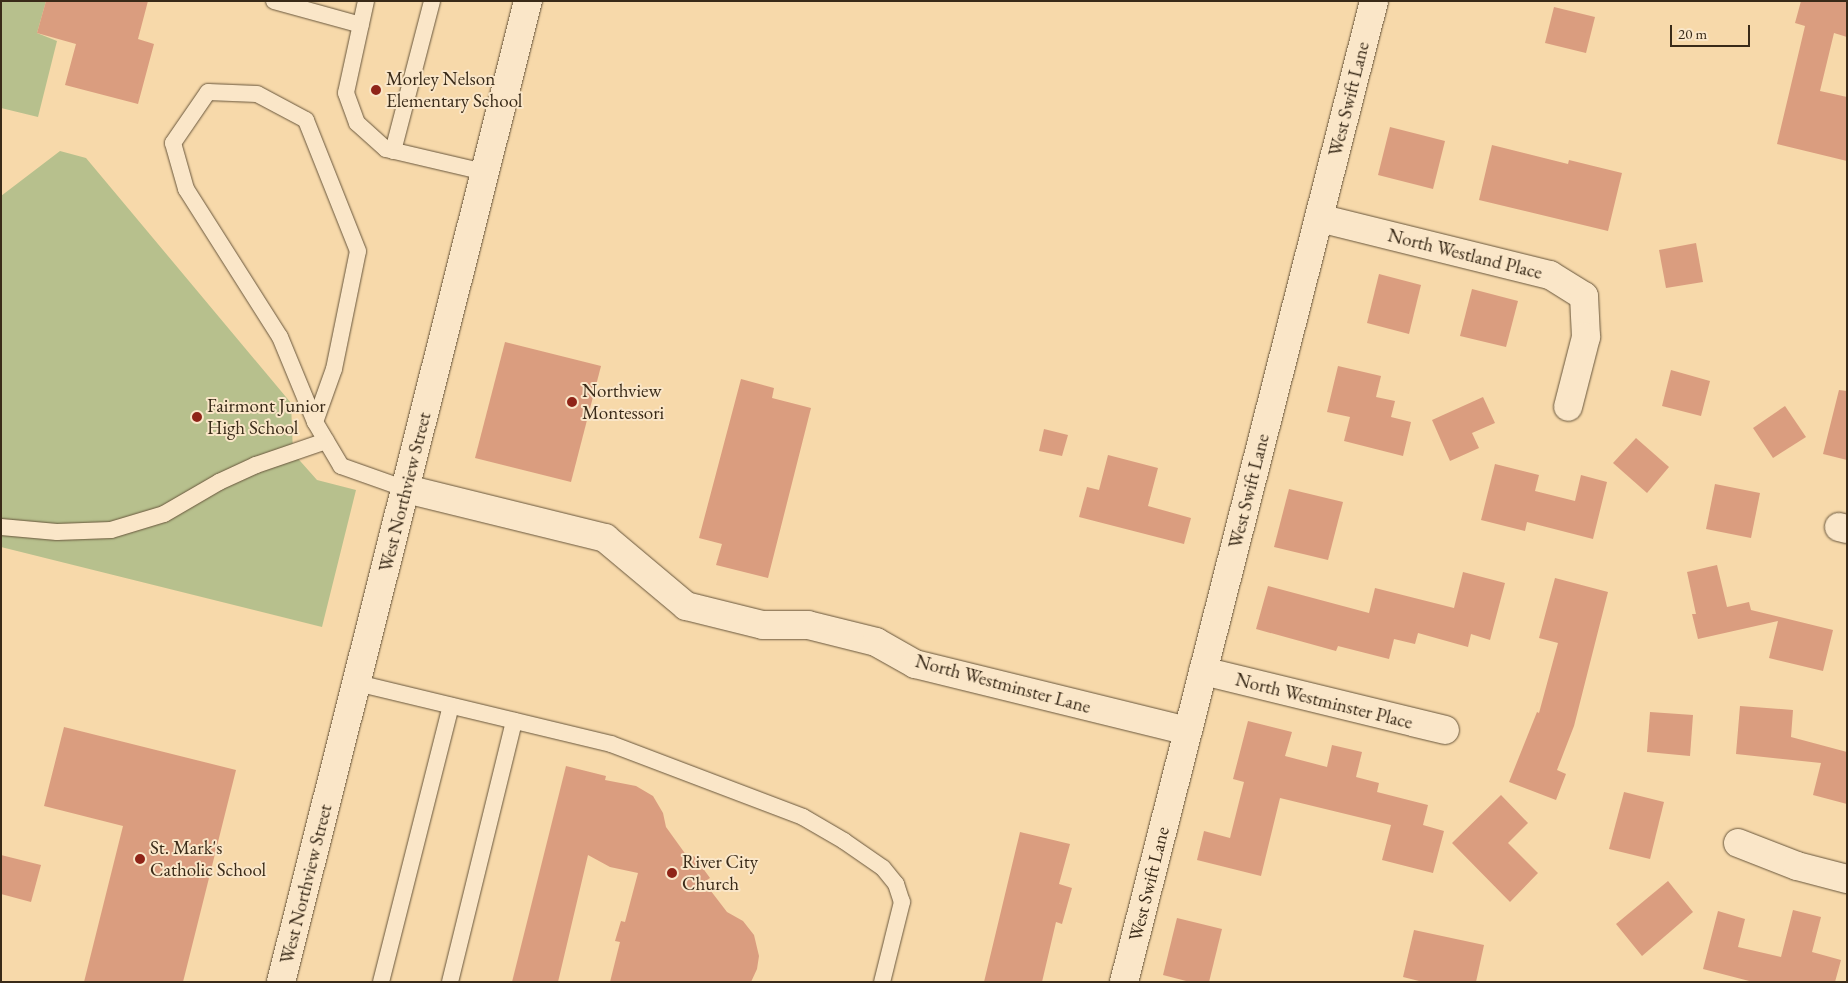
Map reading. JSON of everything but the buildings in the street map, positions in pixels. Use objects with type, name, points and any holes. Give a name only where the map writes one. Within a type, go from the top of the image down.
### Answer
[{"type":"street","name":"West Northview Street","points":[[281,982],[528,1]]},
{"type":"street","name":"West Swift Lane","points":[[1124,982],[1374,1]]},
{"type":"street","name":"North Westland Place","points":[[1319,218],[1550,275],[1584,296],[1586,337],[1568,407]]},
{"type":"street","name":"North Westminster Lane","points":[[406,489],[605,538],[686,606],[763,625],[808,625],[876,642],[915,664],[1188,731]]},
{"type":"street","name":"North Westminster Place","points":[[1203,671],[1445,730]]},
{"type":"street","points":[[1738,842],[1798,866],[1847,879]]},
{"type":"lane","points":[[274,1],[361,24]]},
{"type":"lane","points":[[366,1],[346,93],[357,123],[386,148],[393,151],[484,172]]},
{"type":"lane","points":[[393,151],[432,1]]},
{"type":"lane","points":[[315,422],[334,368],[358,251],[306,120],[257,94],[208,92],[174,144],[186,189],[280,337],[315,422],[341,466],[406,489]]},
{"type":"lane","points":[[1,528],[57,532],[111,530],[164,514],[219,482],[256,464],[326,441]]},
{"type":"lane","points":[[357,682],[611,744],[804,817],[844,841],[883,868],[896,884],[902,902],[882,982]]},
{"type":"lane","points":[[381,982],[451,706]]},
{"type":"lane","points":[[450,982],[514,721]]},
{"type":"green space","points":[[1,1],[46,1],[37,33],[57,41],[38,117],[1,108]]},
{"type":"green space","points":[[60,151],[86,158],[291,403],[293,453],[317,480],[356,490],[322,627],[1,547],[1,196]]},
{"type":"place","name":"Morley Nelson Elementary School","points":[[376,90]]},
{"type":"place","name":"Northview Montessori","points":[[572,402]]},
{"type":"place","name":"Fairmont Junior High School","points":[[197,417]]},
{"type":"place","name":"St. Mark's Catholic School","points":[[140,859]]},
{"type":"place","name":"River City Church","points":[[672,873]]}]
